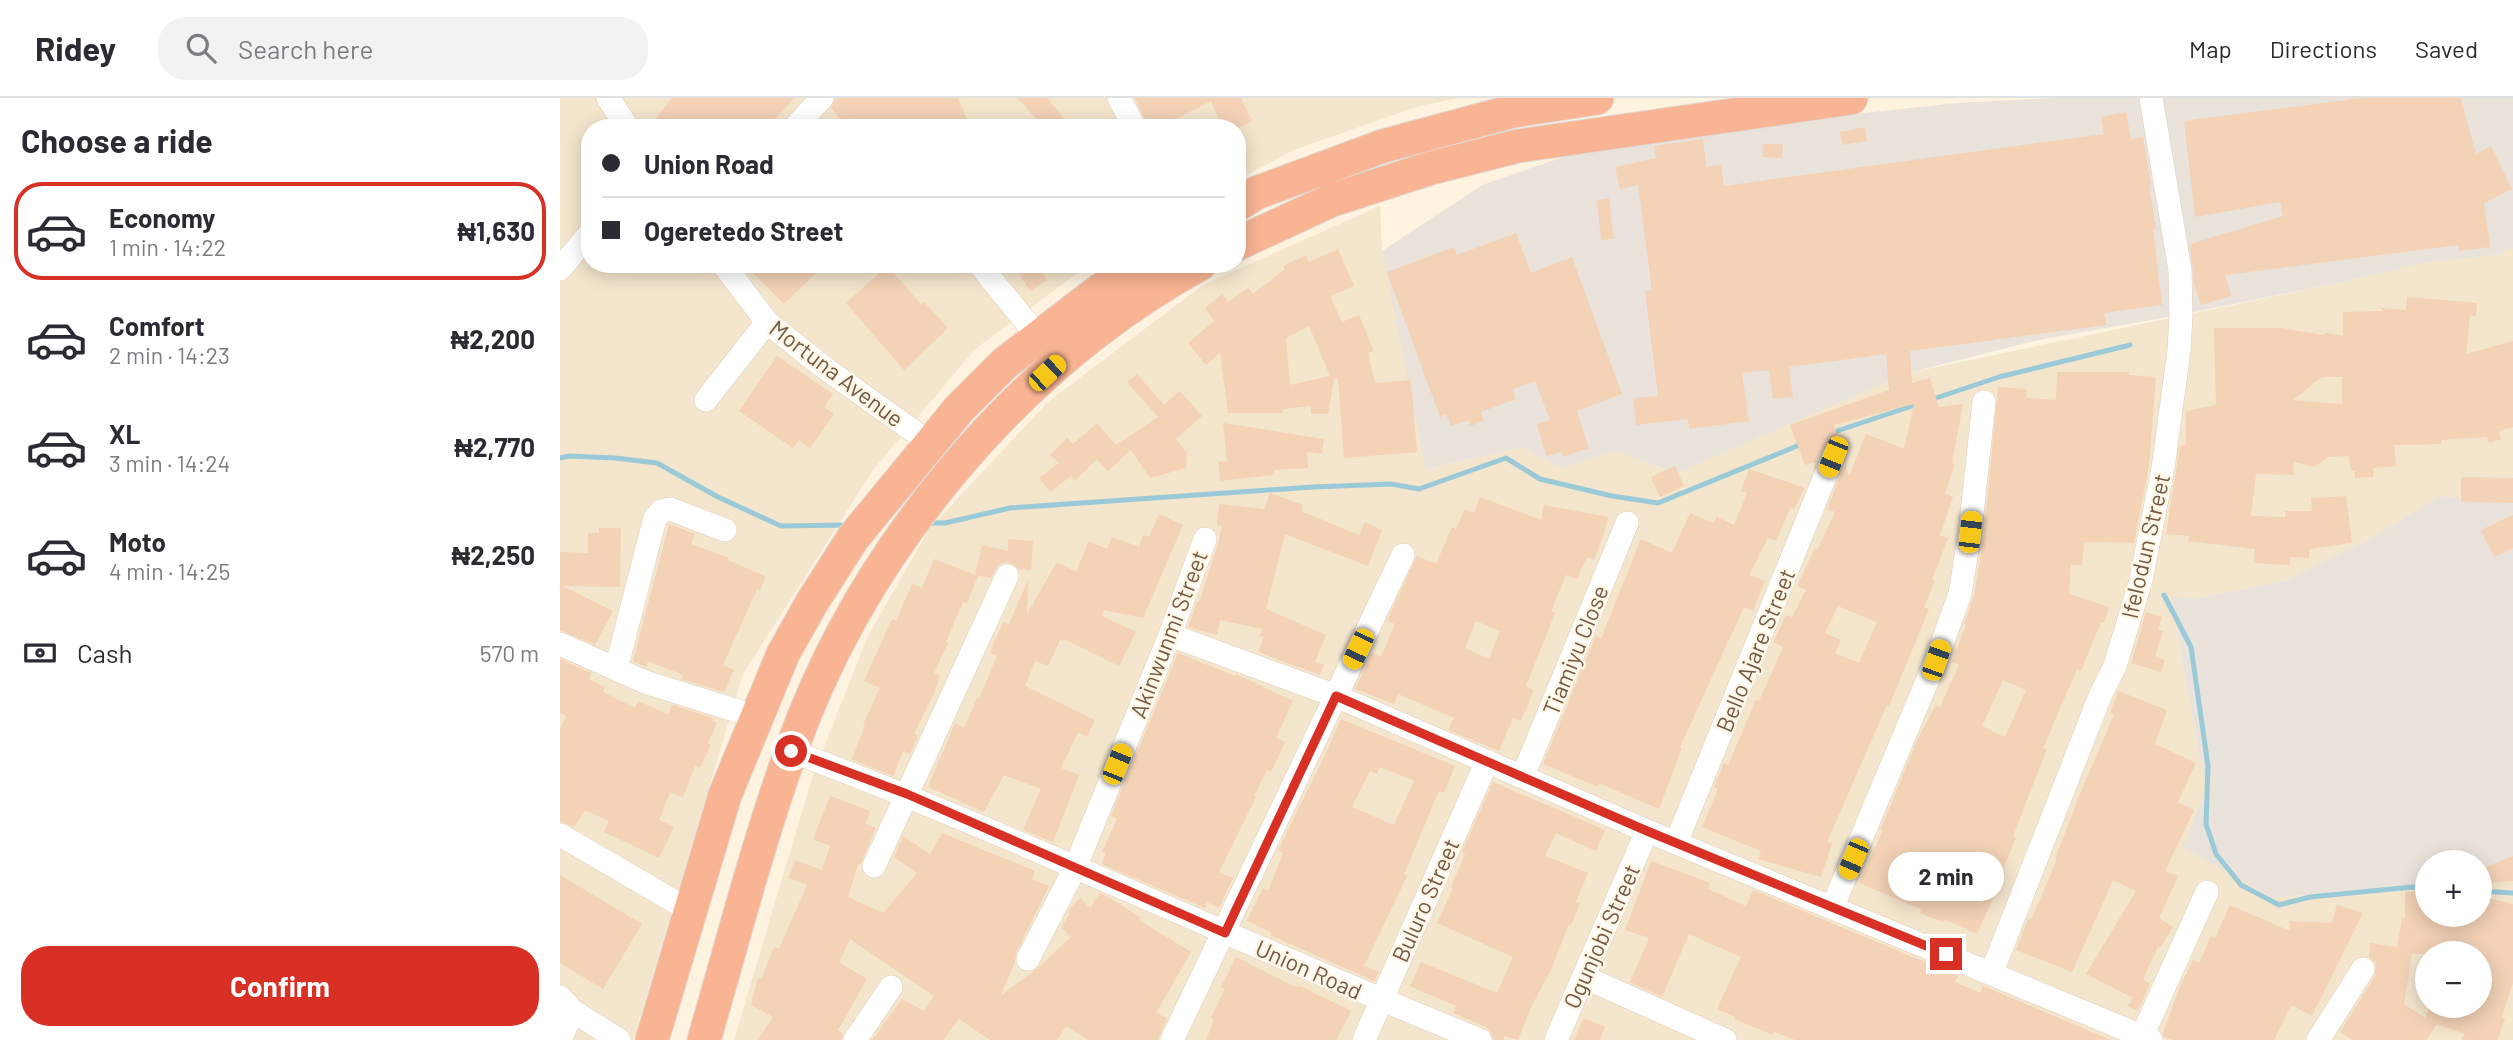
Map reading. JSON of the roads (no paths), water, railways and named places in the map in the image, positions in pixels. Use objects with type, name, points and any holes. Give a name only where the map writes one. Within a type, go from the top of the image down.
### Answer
[{"type":"highway","points":[[1246,199],[1256,193],[1383,146],[1513,111],[1597,98]]},
{"type":"highway","points":[[1246,240],[1332,200],[1431,168],[1518,146],[1851,98]]},
{"type":"highway","points":[[652,1040],[725,795],[789,644],[811,604],[853,538],[959,409],[1005,363],[1099,291],[1127,273]]},
{"type":"highway","points":[[704,1040],[791,751],[821,678],[851,617],[899,541],[957,467],[1007,411],[1066,355],[1163,285],[1184,273]]},
{"type":"street","points":[[608,98],[622,119]]},
{"type":"street","points":[[808,119],[822,98]]},
{"type":"street","points":[[1119,98],[1130,119]]},
{"type":"street","name":"Ifelodun Street","points":[[1992,972],[2100,696],[2115,666],[2141,580],[2163,468],[2179,351],[2180,270],[2151,98]]},
{"type":"street","points":[[560,269],[581,244]]},
{"type":"street","name":"Mortuna Avenue","points":[[730,273],[767,323],[930,443]]},
{"type":"street","points":[[986,273],[1039,338]]},
{"type":"street","points":[[706,400],[767,323]]},
{"type":"street","points":[[1832,908],[1936,660],[1959,594],[1970,532],[1984,402]]},
{"type":"street","name":"Bello Ajare Street","points":[[1676,843],[1833,457]]},
{"type":"street","points":[[616,668],[655,518],[661,511],[670,509],[725,530]]},
{"type":"street","name":"Tiamiyu Close","points":[[1523,776],[1626,523]]},
{"type":"street","name":"Akinwunmi Street","points":[[1028,959],[1075,867],[1170,635],[1205,539]]},
{"type":"street","points":[[1172,1040],[1403,555]]},
{"type":"street","points":[[874,866],[1007,576]]},
{"type":"street","points":[[1170,635],[1336,696],[1647,831],[2146,1038],[2207,892]]},
{"type":"street","points":[[560,644],[645,682],[757,717]]},
{"type":"street","name":"Union Road","points":[[791,751],[907,794],[1380,1000],[1480,1040]]},
{"type":"street","name":"Buluro Street","points":[[1364,1040],[1487,761]]},
{"type":"street","name":"Ogunjobi Street","points":[[1556,1040],[1647,831]]},
{"type":"street","points":[[560,835],[689,910]]},
{"type":"street","points":[[2318,1040],[2364,969]]},
{"type":"street","points":[[1584,977],[1726,1040]]},
{"type":"street","points":[[855,1040],[891,987]]},
{"type":"street","points":[[560,1040],[567,1004],[620,1040]]},
{"type":"waterway","points":[[1930,400],[1999,377],[2130,345]]},
{"type":"waterway","points":[[1831,433],[1918,404]]},
{"type":"waterway","points":[[927,523],[945,523],[1010,508],[1313,487],[1391,484],[1419,489],[1506,458],[1540,479],[1612,496],[1658,503],[1802,444]]},
{"type":"waterway","points":[[560,458],[615,458],[657,463],[718,497],[781,526],[847,525]]},
{"type":"waterway","points":[[2164,595],[2191,647],[2208,766],[2206,824],[2216,854],[2241,885],[2279,905],[2310,897],[2415,887]]},
{"type":"waterway","points":[[2492,892],[2513,893]]}]
